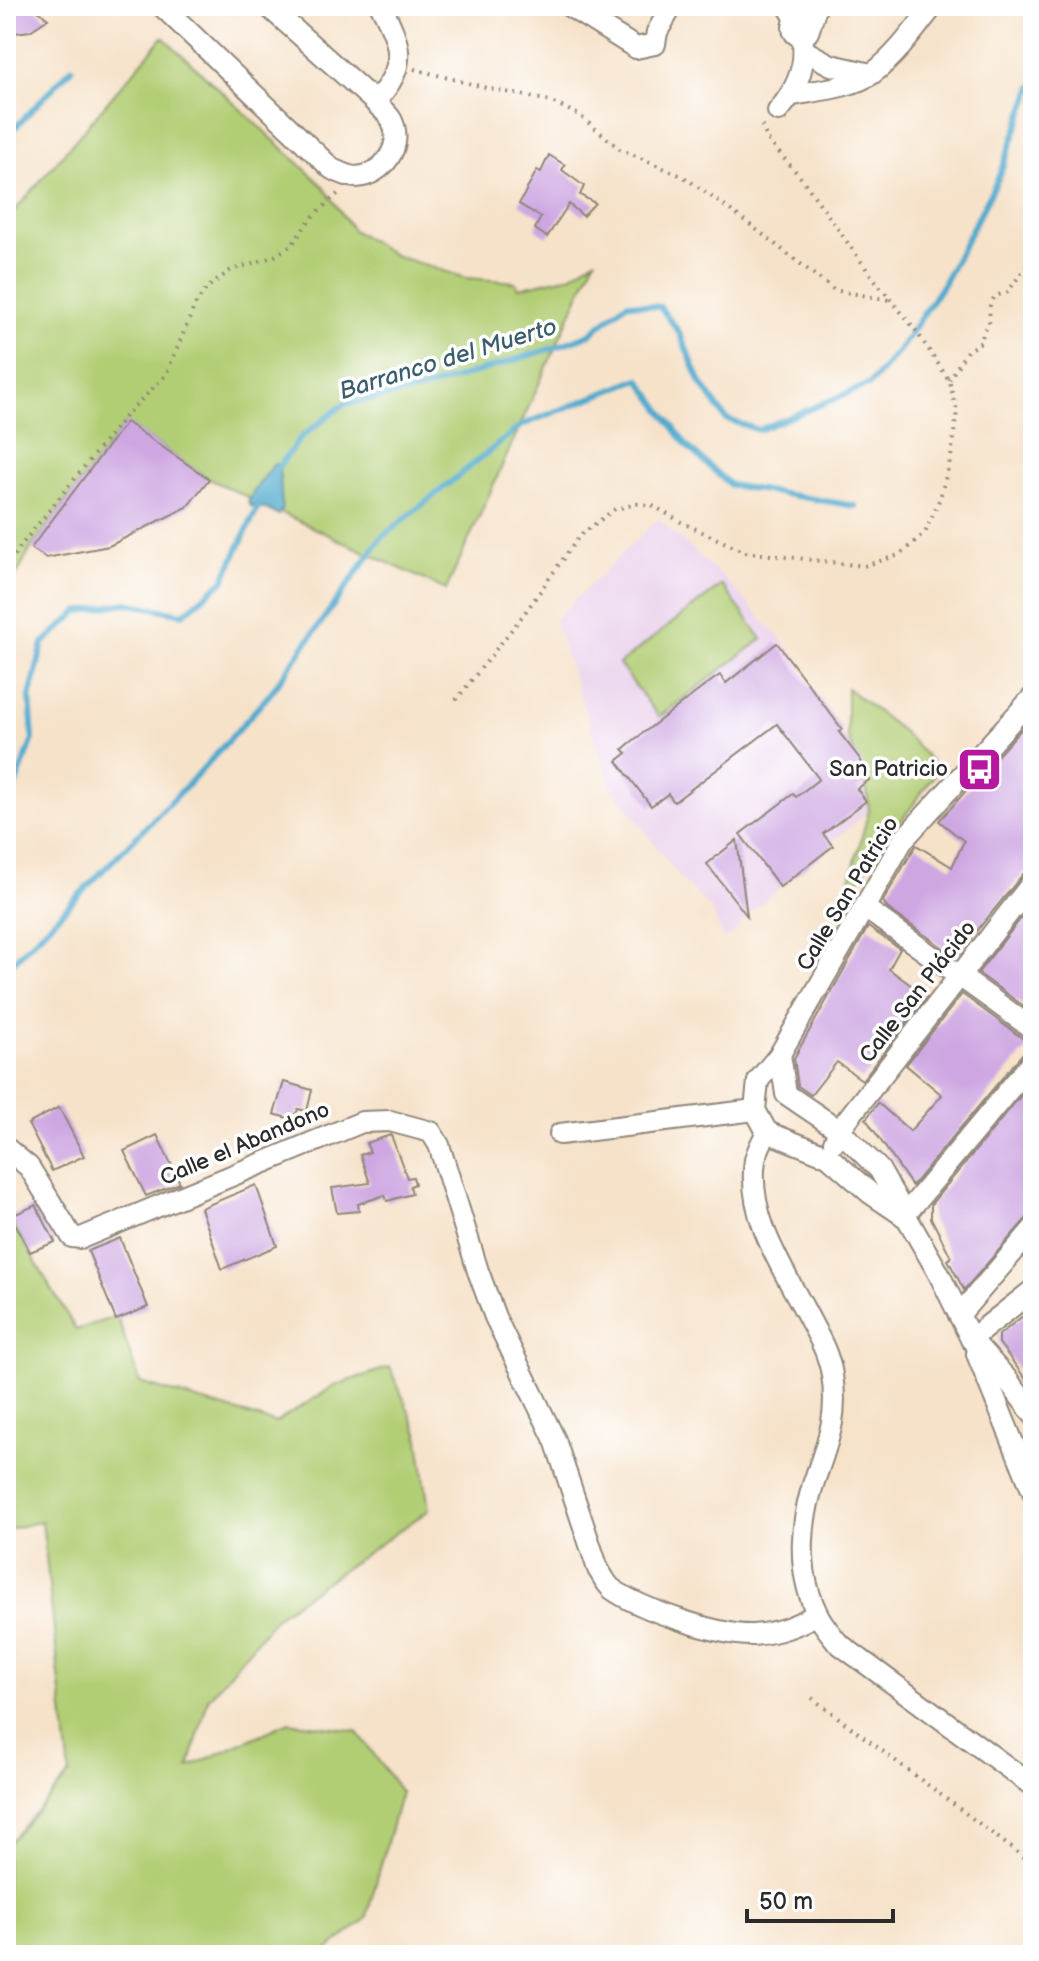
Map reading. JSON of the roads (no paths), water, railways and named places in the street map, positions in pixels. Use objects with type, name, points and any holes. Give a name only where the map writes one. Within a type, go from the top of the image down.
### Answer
[{"type":"street","points":[[162,6],[332,169],[353,177],[375,173],[388,159],[397,140],[392,120],[268,6]]},
{"type":"street","points":[[375,102],[390,85],[398,65],[397,38],[381,6]]},
{"type":"street","points":[[569,6],[636,48],[655,44],[665,10]]},
{"type":"street","points":[[793,95],[841,85],[871,74],[901,46],[933,6]]},
{"type":"street","points":[[801,23],[831,65],[871,74]]},
{"type":"street","points":[[778,111],[793,95],[802,75],[801,23]]},
{"type":"street","name":"Calle San Patricio","points":[[756,1104],[758,1081],[780,1054],[903,840],[1033,697]]},
{"type":"street","name":"Calle San Plácido","points":[[828,1156],[839,1130],[1033,882]]},
{"type":"street","points":[[865,908],[1033,1029]]},
{"type":"street","points":[[780,1054],[786,1094]]},
{"type":"street","points":[[904,1216],[1033,1061]]},
{"type":"street","points":[[560,1134],[756,1104],[771,1092],[786,1094],[839,1130],[879,1169],[938,1272],[971,1339],[1033,1492]]},
{"type":"street","points":[[756,1104],[767,1132],[828,1156],[870,1193],[904,1216]]},
{"type":"street","name":"Calle el Abandono","points":[[6,1148],[29,1167],[72,1237],[81,1238],[362,1122],[390,1121],[431,1132],[439,1145],[495,1317],[555,1440],[598,1569],[610,1588],[648,1607],[721,1632],[750,1635],[772,1633],[796,1626],[817,1614]]},
{"type":"street","points":[[767,1132],[755,1157],[757,1209],[769,1240],[829,1358],[835,1393],[830,1438],[807,1506],[802,1549],[808,1587],[817,1614],[838,1643],[1033,1786]]},
{"type":"street","points":[[959,1315],[1029,1244]]},
{"type":"street","points":[[971,1339],[1033,1290]]},
{"type":"street","points":[[971,1339],[1032,1413],[1008,1427]]},
{"type":"water","points":[[277,464],[280,475],[283,509],[278,515],[264,508],[252,507],[248,502]]},
{"type":"waterway","points":[[6,137],[72,68]]},
{"type":"waterway","name":"Barranco del Muerto","points":[[275,472],[300,438],[344,404],[416,391],[556,347],[590,334],[627,303],[660,307],[679,332],[701,383],[726,419],[759,430],[870,384],[903,345],[943,284],[997,181],[1033,86]]},
{"type":"waterway","points":[[6,969],[200,772],[270,694],[382,537],[522,425],[639,379],[687,446],[730,485],[855,506]]},
{"type":"waterway","name":"Barranco del Muerto","points":[[6,809],[33,739],[30,697],[43,643],[78,612],[126,603],[183,614],[223,581],[261,500]]},
{"type":"place","name":"San Patricio","points":[[979,769]]}]
